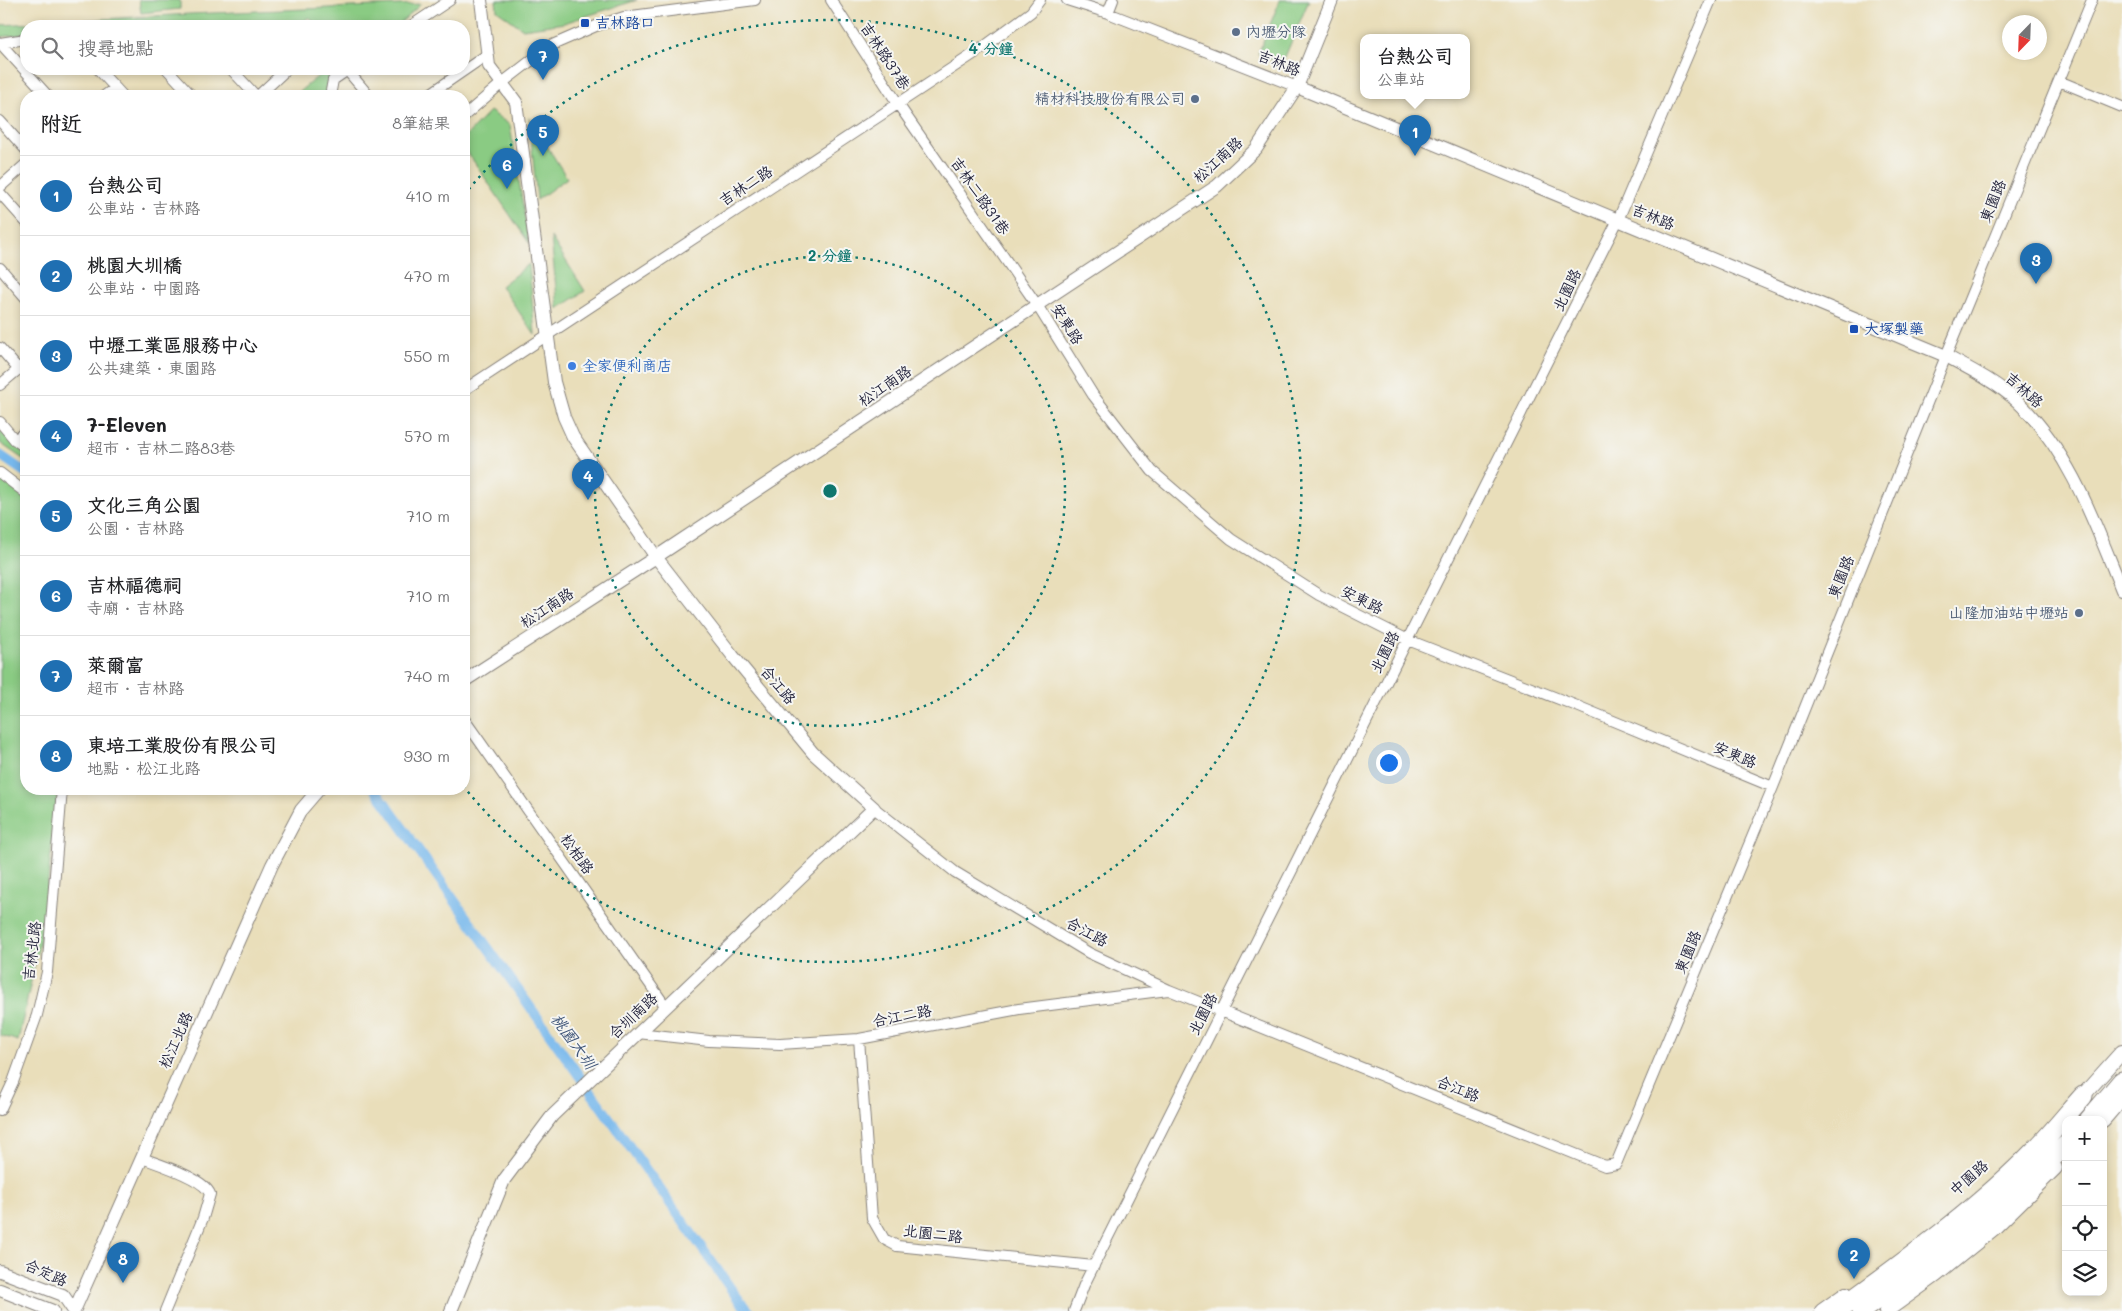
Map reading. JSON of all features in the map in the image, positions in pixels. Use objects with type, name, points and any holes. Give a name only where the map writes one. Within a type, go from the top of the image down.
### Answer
[{"type":"highway","points":[[2092,1116],[2122,1081]]},
{"type":"highway","points":[[1861,1311],[1959,1239],[2014,1183],[2035,1150],[2083,1096]]},
{"type":"highway","points":[[1837,1311],[1954,1222],[2014,1183],[2062,1148]]},
{"type":"main road","name":"中園路","points":[[1822,1311],[1901,1255],[1971,1199],[2083,1096],[2122,1052]]},
{"type":"main road","points":[[2106,1116],[2122,1098]]},
{"type":"main road","points":[[1886,1311],[1936,1275],[1994,1228],[2063,1161]]},
{"type":"street","points":[[420,20],[450,0]]},
{"type":"street","name":"合江路","points":[[480,0],[490,66],[516,102],[554,382],[559,403],[570,430],[585,455],[656,557],[733,656],[813,753],[874,808],[955,872],[1070,943],[1169,990],[1605,1166],[1616,1164]]},
{"type":"street","points":[[657,0],[658,12]]},
{"type":"street","points":[[470,111],[550,46],[596,26],[624,17],[755,0]]},
{"type":"street","name":"吉林路37巷","points":[[831,0],[898,104]]},
{"type":"street","name":"吉林二路","points":[[470,386],[978,51],[1031,12],[1040,0]]},
{"type":"street","name":"吉林路","points":[[1067,0],[1108,13],[1296,87],[1946,356],[1984,377],[2016,401],[2042,430],[2064,460],[2122,590]]},
{"type":"street","points":[[1108,13],[1113,0]]},
{"type":"street","name":"松江南路","points":[[470,677],[656,557],[1217,186],[1256,149],[1296,87],[1332,0]]},
{"type":"street","name":"北園路","points":[[1074,1311],[1094,1266],[1618,220],[1711,0]]},
{"type":"street","name":"東園路","points":[[1616,1164],[1773,788],[1946,356],[2092,0]]},
{"type":"street","points":[[0,43],[20,41]]},
{"type":"street","points":[[0,43],[20,65]]},
{"type":"street","points":[[470,66],[488,54]]},
{"type":"street","points":[[29,75],[43,90]]},
{"type":"street","points":[[103,75],[115,88],[112,90]]},
{"type":"street","points":[[173,75],[186,90]]},
{"type":"street","points":[[237,75],[251,90]]},
{"type":"street","points":[[264,90],[280,75]]},
{"type":"street","points":[[331,90],[332,80],[339,75]]},
{"type":"street","points":[[353,75],[364,90]]},
{"type":"street","points":[[436,90],[458,75]]},
{"type":"street","points":[[2059,81],[2122,107]]},
{"type":"street","name":"吉林二路31巷","points":[[898,104],[1037,305]]},
{"type":"street","points":[[0,121],[20,143]]},
{"type":"street","points":[[0,187],[20,169]]},
{"type":"street","points":[[0,193],[20,215]]},
{"type":"street","points":[[0,268],[20,291]]},
{"type":"street","name":"安東路","points":[[1037,305],[1093,395],[1152,471],[1231,539],[1319,595],[1408,640],[1577,706],[1773,788]]},
{"type":"street","points":[[0,348],[20,364]]},
{"type":"street","points":[[0,385],[20,368]]},
{"type":"street","points":[[0,422],[20,444]]},
{"type":"street","points":[[15,440],[20,436]]},
{"type":"street","points":[[0,473],[20,488]]},
{"type":"street","name":"松柏路","points":[[470,728],[666,1007]]},
{"type":"street","name":"吉林北路","points":[[0,1110],[13,1082],[37,1015],[47,972],[62,795]]},
{"type":"street","name":"松江北路","points":[[74,1311],[272,865],[301,810],[314,795]]},
{"type":"street","name":"合圳南路","points":[[451,1311],[504,1180],[552,1116],[874,808]]},
{"type":"street","name":"合江二路","points":[[638,1033],[710,1041],[780,1044],[859,1039],[1019,1009],[1169,990]]},
{"type":"street","name":"北園二路","points":[[859,1039],[872,1218],[884,1239],[898,1246],[1094,1266]]},
{"type":"street","points":[[142,1158],[199,1182],[208,1189],[210,1194],[203,1218],[165,1311]]},
{"type":"street","name":"合定路","points":[[0,1271],[63,1295],[74,1311]]},
{"type":"street","points":[[0,1290],[54,1311]]},
{"type":"green space","points":[[139,0],[180,0],[180,9],[141,13]]},
{"type":"green space","points":[[496,0],[637,0],[564,23],[523,29],[497,10]]},
{"type":"green space","points":[[1280,0],[1309,0],[1282,64],[1258,54]]},
{"type":"green space","points":[[421,4],[404,20],[312,20],[309,17],[306,20],[86,20]]},
{"type":"green space","points":[[20,24],[20,35],[0,37],[0,25]]},
{"type":"green space","points":[[320,75],[341,75],[328,84],[328,90],[301,90]]},
{"type":"green space","points":[[490,111],[510,125],[529,243],[470,156],[470,132]]},
{"type":"green space","points":[[529,117],[567,178],[537,200]]},
{"type":"green space","points":[[551,237],[585,291],[558,309]]},
{"type":"green space","points":[[529,264],[535,335],[501,286]]},
{"type":"green space","points":[[0,430],[20,449],[20,457],[0,443]]},
{"type":"green space","points":[[0,479],[20,494],[20,795],[57,795],[43,927],[18,1041],[0,1035]]},
{"type":"waterway","name":"桃園大圳","points":[[0,455],[20,469]]},
{"type":"waterway","name":"桃園大圳","points":[[379,795],[741,1303],[749,1311]]},
{"type":"place","name":"吉林路口","points":[[585,23]]},
{"type":"place","name":"內壢分隊","points":[[1236,32]]},
{"type":"place","name":"萊爾富","points":[[543,80]]},
{"type":"place","name":"精材科技股份有限公司","points":[[1195,99]]},
{"type":"place","name":"文化三角公園","points":[[543,156]]},
{"type":"place","name":"台熱公司","points":[[1415,156]]},
{"type":"place","name":"吉林福德祠","points":[[507,189]]},
{"type":"place","name":"中壢工業區服務中心","points":[[2036,284]]},
{"type":"place","name":"大塚製藥","points":[[1854,329]]},
{"type":"place","name":"全家便利商店","points":[[572,366]]},
{"type":"place","name":"7-Eleven","points":[[588,500]]},
{"type":"place","name":"山隆加油站中壢站","points":[[2079,613]]},
{"type":"place","name":"桃園大圳橋","points":[[1854,1279]]},
{"type":"place","name":"東培工業股份有限公司","points":[[123,1283]]}]
